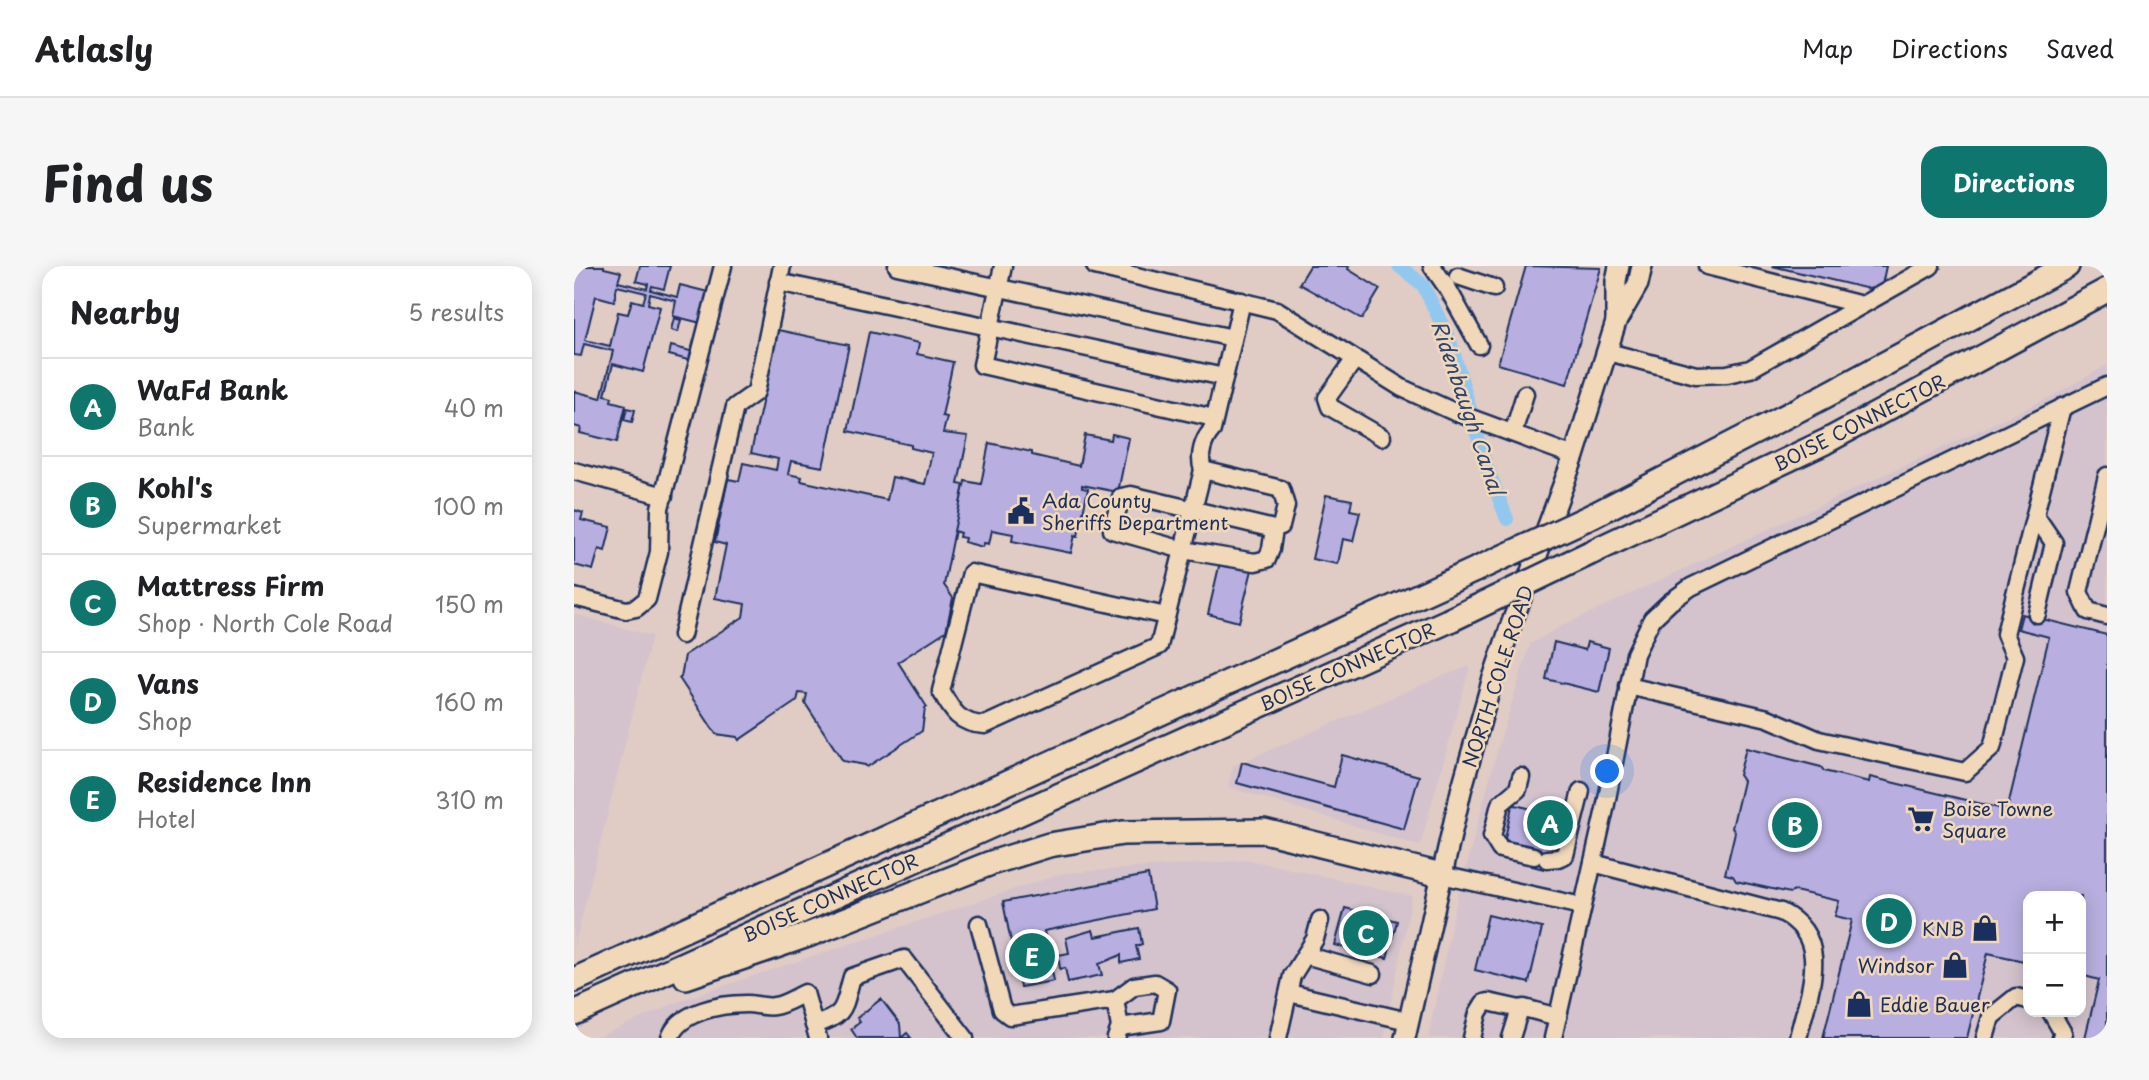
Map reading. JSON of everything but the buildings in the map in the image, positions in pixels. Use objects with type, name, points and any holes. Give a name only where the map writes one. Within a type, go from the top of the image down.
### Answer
[{"type":"highway","name":"BOISE CONNECTOR","points":[[574,980],[1594,515],[1825,396],[2067,266]]},
{"type":"highway","name":"BOISE CONNECTOR","points":[[574,1015],[1448,621],[1825,442],[2107,290]]},
{"type":"highway","points":[[574,1015],[808,935],[991,863],[1049,845],[1123,833],[1264,831],[1441,875]]},
{"type":"main road","name":"NORTH COLE ROAD","points":[[1406,1029],[1461,791],[1492,681],[1574,456],[1608,352],[1616,322],[1616,281],[1619,266]]},
{"type":"main road","name":"NORTH COLE ROAD","points":[[1616,322],[1638,284],[1642,266]]},
{"type":"street","points":[[574,597],[626,610],[636,608],[647,599],[659,552],[660,508],[723,266]]},
{"type":"street","points":[[1003,266],[982,365],[1213,424]]},
{"type":"street","points":[[1096,266],[1277,310],[1402,388],[1452,411],[1574,456]]},
{"type":"street","points":[[1432,266],[1479,345]]},
{"type":"street","points":[[1707,266],[1862,305]]},
{"type":"street","points":[[1608,352],[1696,375],[1727,374],[1750,369],[1931,266]]},
{"type":"street","points":[[903,267],[1233,338]]},
{"type":"street","points":[[682,635],[735,407],[756,392],[780,274],[989,327],[1224,377]]},
{"type":"street","points":[[1458,276],[1494,288]]},
{"type":"street","points":[[1166,616],[971,573],[942,691],[954,715],[974,724],[985,725],[1159,646],[1203,470],[1200,461],[1206,437],[1213,424],[1242,301]]},
{"type":"street","points":[[1355,359],[1326,398],[1330,407],[1382,438]]},
{"type":"street","points":[[1553,1038],[1593,863],[1635,653],[1652,619],[1691,587],[2107,386]]},
{"type":"street","points":[[1513,433],[1525,394]]},
{"type":"street","points":[[1628,686],[1768,718],[1818,740],[1965,772],[1992,748],[2015,657],[2005,634],[2062,407]]},
{"type":"street","points":[[1203,470],[1280,489],[1286,506],[1281,526],[1274,529],[1131,495],[1121,497],[1112,530],[1183,550],[1255,562],[1266,559],[1272,549],[1274,529]]},
{"type":"street","points":[[574,471],[663,496]]},
{"type":"street","points":[[2107,476],[2079,592],[2088,611],[2107,615]]},
{"type":"street","points":[[2035,515],[2054,543],[2037,614]]},
{"type":"street","points":[[1521,777],[1518,789],[1500,804],[1492,836],[1500,849],[1541,858],[1559,858],[1565,855],[1581,791]]},
{"type":"street","points":[[1593,863],[1793,917],[1808,936],[1814,955],[1813,973],[1798,1038]]},
{"type":"street","points":[[1441,875],[1582,906]]},
{"type":"street","points":[[1278,1038],[1292,976],[1315,939],[1320,920]]},
{"type":"street","points":[[979,924],[1002,1010],[1010,1016],[1115,1000],[1134,986],[1155,983],[1167,990],[1161,1021],[1118,1032],[1115,1000]]},
{"type":"street","points":[[1305,955],[1373,974]]},
{"type":"street","points":[[670,1038],[672,1031],[684,1020],[717,1006],[774,1006],[805,993],[816,1031],[842,1012],[852,977],[904,959],[965,1038]]},
{"type":"street","points":[[1289,993],[1406,1029]]},
{"type":"street","points":[[1986,1038],[1991,1017],[2016,997],[2023,999]]},
{"type":"street","points":[[1472,1038],[1478,1013],[1484,1003],[1488,1002],[1558,1017]]},
{"type":"street","points":[[1511,1038],[1520,1009]]},
{"type":"street","points":[[2054,1017],[2063,1032],[2061,1038]]},
{"type":"shaded area","points":[[2107,365],[2107,1038],[1428,1038],[1454,912],[1498,747],[1530,644],[1560,627],[2050,397]]},
{"type":"shaded area","points":[[574,614],[652,636],[574,948]]},
{"type":"shaded area","points":[[1470,666],[1420,846],[1228,787],[1233,766]]},
{"type":"shaded area","points":[[1249,860],[1412,896],[1384,1038],[596,1038],[687,998],[1063,873]]},
{"type":"waterway","name":"Ridenbaugh Canal","points":[[1399,266],[1423,285],[1450,341],[1486,465],[1507,519]]},
{"type":"place","name":"Ada County Sheriffs Department","points":[[1021,511]]},
{"type":"place","name":"Boise Towne Square","points":[[1921,819]]},
{"type":"place","name":"WaFd Bank","points":[[1550,823]]},
{"type":"place","name":"Kohl's","points":[[1795,825]]},
{"type":"place","name":"Vans","points":[[1889,921]]},
{"type":"place","name":"KNB","points":[[1985,928]]},
{"type":"place","name":"Mattress Firm","points":[[1366,933]]},
{"type":"place","name":"Residence Inn","points":[[1032,956]]},
{"type":"place","name":"Windsor","points":[[1955,965]]},
{"type":"place","name":"Eddie Bauer","points":[[1859,1004]]}]
